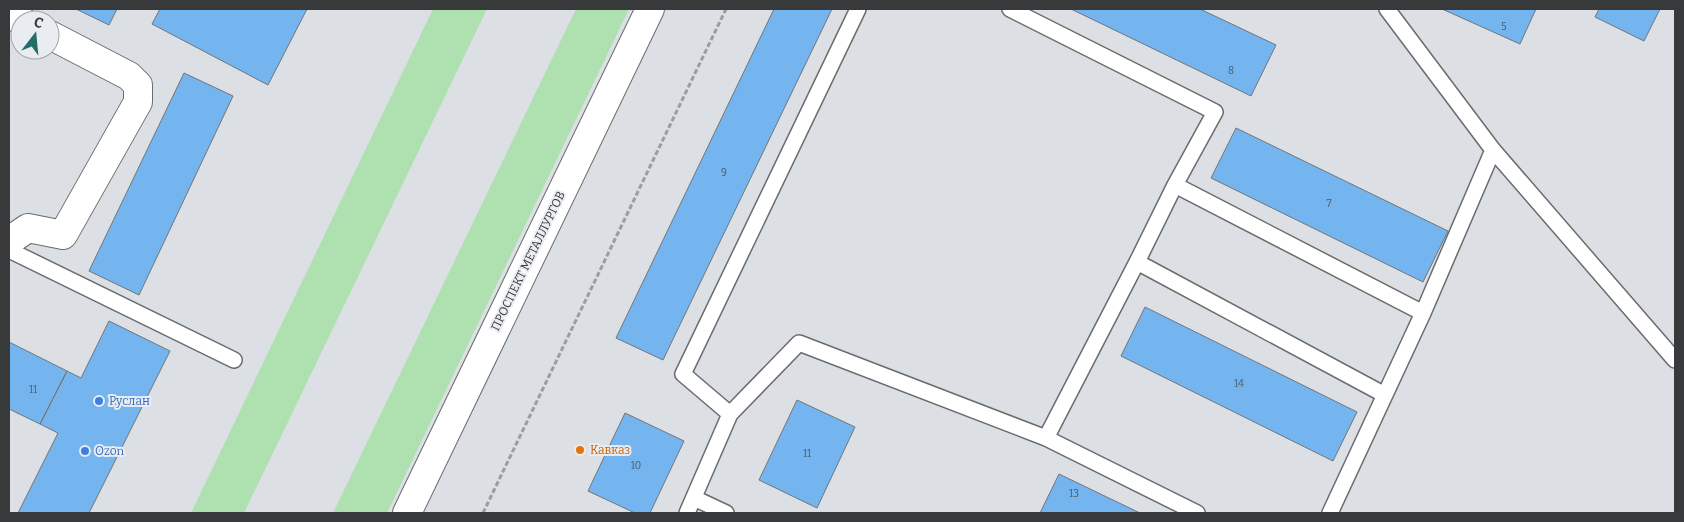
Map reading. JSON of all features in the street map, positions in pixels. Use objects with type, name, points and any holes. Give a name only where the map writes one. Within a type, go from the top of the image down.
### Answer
[{"type":"main road","name":"ПРОСПЕКТ МЕТАЛЛУРГОВ","points":[[414,511],[650,9]]},
{"type":"main road","points":[[9,241],[28,228],[63,235],[138,102],[138,85],[129,76],[60,40]]},
{"type":"lane","points":[[730,414],[683,374],[858,9]]},
{"type":"lane","points":[[1010,9],[1214,112],[1046,438]]},
{"type":"lane","points":[[1387,9],[1492,150],[1675,360]]},
{"type":"lane","points":[[1330,513],[1423,313],[1492,150]]},
{"type":"lane","points":[[1175,185],[1423,313]]},
{"type":"lane","points":[[9,250],[234,360]]},
{"type":"lane","points":[[1137,262],[1385,395]]},
{"type":"lane","points":[[687,513],[730,414],[799,343],[1046,438],[1197,513]]},
{"type":"lane","points":[[694,498],[726,513]]},
{"type":"path","points":[[482,513],[726,9]]},
{"type":"green space","points":[[433,9],[487,9],[244,513],[191,513]]},
{"type":"green space","points":[[576,9],[629,9],[387,513],[333,513]]},
{"type":"building","points":[[76,9],[117,9],[109,25]]},
{"type":"building","points":[[160,9],[307,9],[268,85],[152,24]]},
{"type":"building","points":[[774,9],[832,9],[663,360],[616,338]]},
{"type":"building","points":[[1071,9],[1200,9],[1276,45],[1251,96]]},
{"type":"building","points":[[1442,9],[1536,9],[1520,44]]},
{"type":"building","points":[[1599,9],[1660,9],[1644,41],[1595,17]]},
{"type":"building","points":[[184,73],[233,96],[139,295],[89,271]]},
{"type":"building","points":[[1236,128],[1448,231],[1423,282],[1211,178]]},
{"type":"building","points":[[1145,307],[1357,412],[1333,461],[1121,356]]},
{"type":"building","name":"Руслан","points":[[109,321],[170,351],[89,513],[18,513],[58,433],[40,424],[67,371],[81,378]]},
{"type":"building","points":[[9,342],[67,371],[40,424],[9,409]]},
{"type":"building","points":[[797,400],[855,427],[817,508],[759,480]]},
{"type":"building","points":[[625,413],[684,441],[650,513],[635,513],[588,491]]},
{"type":"building","points":[[1059,474],[1140,513],[1040,513]]},
{"type":"place","name":"Руслан","points":[[99,401]]},
{"type":"place","name":"Кавказ","points":[[580,450]]},
{"type":"place","name":"Ozon","points":[[85,451]]}]
